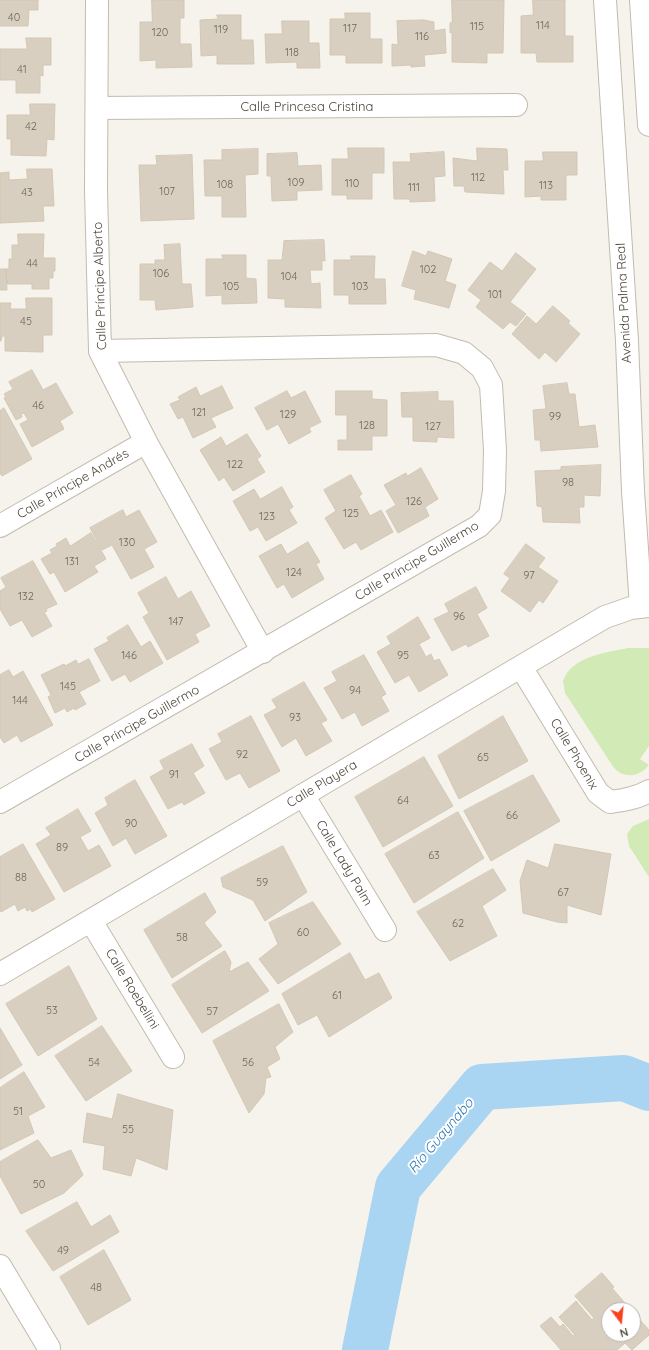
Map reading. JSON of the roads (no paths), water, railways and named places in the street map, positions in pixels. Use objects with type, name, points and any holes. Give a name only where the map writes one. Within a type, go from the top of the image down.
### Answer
[{"type":"street","name":"Calle Príncipe Alberto","points":[[97,0],[96,190],[100,352],[146,442],[262,652]]},
{"type":"street","name":"Avenida Palma Real","points":[[605,0],[627,341],[633,491],[645,606]]},
{"type":"street","points":[[641,0],[649,125]]},
{"type":"street","name":"Calle Princesa Cristina","points":[[97,108],[516,105]]},
{"type":"street","name":"Calle Príncipe Guillermo","points":[[0,802],[479,526],[490,515],[494,491],[495,450],[491,385],[482,368],[464,353],[436,345],[100,352]]},
{"type":"street","name":"Calle Príncipe Andrés","points":[[0,526],[146,442]]},
{"type":"street","name":"Calle Playera","points":[[0,974],[605,617],[631,608],[645,606]]},
{"type":"street","name":"Calle Phoenix","points":[[521,667],[598,793],[610,802],[629,799],[643,795],[649,791]]},
{"type":"street","name":"Calle Lady Palm","points":[[303,795],[385,930]]},
{"type":"street","name":"Calle Roebellini","points":[[91,921],[173,1057]]},
{"type":"street","points":[[0,1266],[49,1348]]},
{"type":"waterway","name":"Río Guaynabo","points":[[365,1350],[398,1187],[482,1087],[624,1078],[649,1088]]}]
